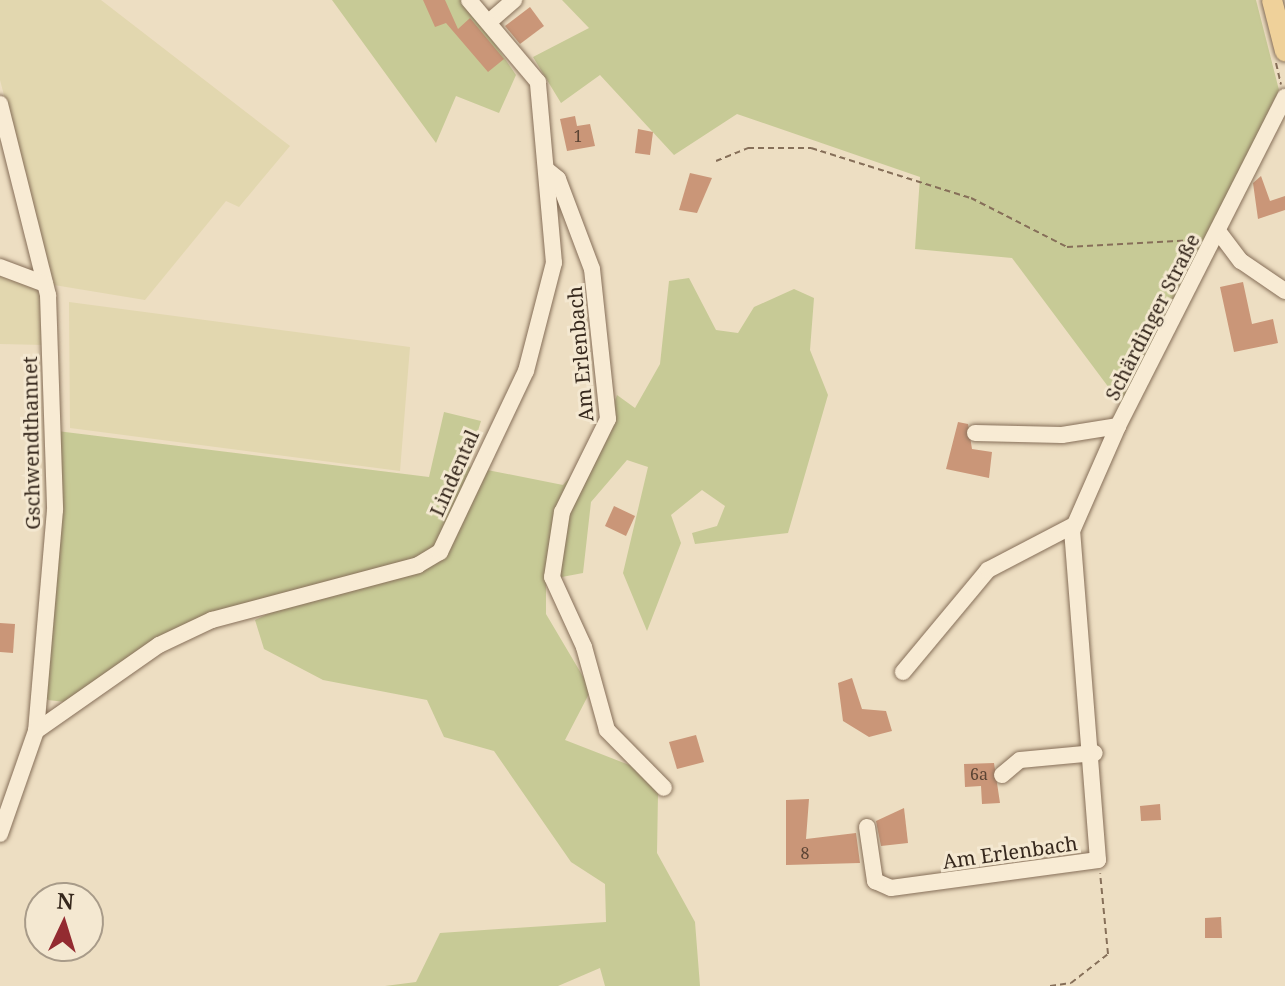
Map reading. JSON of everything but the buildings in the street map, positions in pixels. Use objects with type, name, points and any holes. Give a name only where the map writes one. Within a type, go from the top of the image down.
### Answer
[{"type":"main road","points":[[1272,0],[1285,51]]},
{"type":"street","name":"Lindental","points":[[36,731],[159,645],[212,620],[418,565],[440,552],[526,371],[549,299],[547,170],[538,82],[490,21],[469,0]]},
{"type":"street","points":[[490,21],[514,0]]},
{"type":"street","name":"Schärdinger Straße","points":[[975,433],[1062,435],[1118,426],[1285,97]]},
{"type":"street","name":"Gschwendthannet","points":[[0,104],[45,284],[55,510],[36,731],[0,834]]},
{"type":"street","name":"Am Erlenbach","points":[[547,170],[558,179],[592,269],[608,419],[562,512],[552,577],[584,647],[607,730],[664,788]]},
{"type":"street","points":[[1216,235],[1241,261],[1285,291]]},
{"type":"street","points":[[0,267],[45,284]]},
{"type":"street","name":"Am Erlenbach","points":[[867,827],[875,881],[891,888],[1098,860],[1095,753],[1074,525],[1118,426]]},
{"type":"street","points":[[903,672],[988,570],[1074,525]]},
{"type":"street","points":[[37,702],[63,712]]},
{"type":"street","points":[[1002,775],[1020,760],[1095,753]]},
{"type":"path","points":[[716,161],[748,148],[811,148],[971,198],[1067,247],[1216,235]]},
{"type":"path","points":[[1050,986],[1071,983],[1108,954],[1098,860]]},
{"type":"shaded area","points":[[0,0],[101,0],[290,146],[239,207],[226,201],[145,300],[54,285],[0,80]]},
{"type":"shaded area","points":[[0,271],[33,282],[43,293],[45,345],[0,344]]},
{"type":"shaded area","points":[[69,302],[410,347],[400,471],[70,428]]},
{"type":"green space","points":[[332,0],[465,0],[516,75],[499,113],[456,96],[436,143]]},
{"type":"green space","points":[[562,0],[1256,0],[1279,90],[1124,408],[1012,258],[915,249],[920,177],[737,114],[674,155],[600,75],[561,103],[533,57],[589,28]]},
{"type":"green space","points":[[689,278],[716,330],[738,333],[754,307],[794,289],[814,298],[810,350],[828,395],[788,533],[695,544],[692,533],[717,526],[725,506],[702,490],[671,515],[681,543],[647,631],[623,573],[648,467],[627,460],[591,502],[583,573],[546,580],[546,614],[591,690],[565,740],[637,768],[658,794],[657,853],[695,922],[700,986],[605,986],[600,968],[558,986],[385,986],[416,982],[440,933],[606,922],[605,884],[571,862],[494,751],[444,737],[427,700],[323,680],[264,649],[255,620],[274,611],[249,603],[65,702],[48,700],[43,691],[57,431],[429,477],[444,412],[481,421],[467,466],[563,485],[600,444],[617,395],[635,408],[660,364],[669,281]]}]
